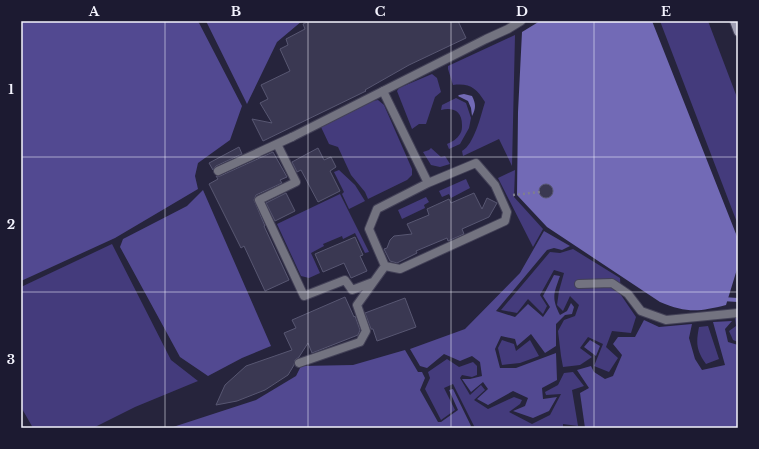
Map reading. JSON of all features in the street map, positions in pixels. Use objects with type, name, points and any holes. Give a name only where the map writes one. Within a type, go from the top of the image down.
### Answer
[{"type":"street","points":[[218,171],[292,137],[508,29],[521,21]]},
{"type":"street","points":[[734,21],[738,32]]},
{"type":"street","points":[[383,91],[428,183]]},
{"type":"street","points":[[277,144],[296,182],[259,200],[304,296],[345,280],[352,290],[373,282]]},
{"type":"street","points":[[476,164],[495,185],[507,212],[505,221],[400,269],[385,266],[369,229],[377,209],[428,183],[476,164]]},
{"type":"street","points":[[300,363],[360,342],[366,331],[357,305],[385,266]]},
{"type":"street","points":[[578,284],[612,283],[628,294],[641,311],[666,320],[738,313]]},
{"type":"path","points":[[512,195],[540,192]]},
{"type":"shaded area","points":[[21,21],[198,21],[242,106],[230,140],[198,163],[195,176],[198,189],[115,238],[21,281]]},
{"type":"shaded area","points":[[206,21],[302,21],[277,42],[247,104]]},
{"type":"shaded area","points":[[540,21],[652,21],[738,239],[738,266],[726,305],[700,310],[685,310],[660,302],[547,227],[517,195],[518,112],[522,32]]},
{"type":"shaded area","points":[[660,21],[708,21],[738,100],[738,225]]},
{"type":"shaded area","points":[[515,35],[512,166],[499,139],[463,156],[462,151],[470,143],[479,122],[485,102],[479,93],[472,88],[464,85],[453,85],[448,66]]},
{"type":"shaded area","points":[[432,74],[437,78],[441,92],[435,97],[426,124],[419,124],[412,129],[397,91],[399,88]]},
{"type":"shaded area","points":[[464,94],[472,96],[474,101],[475,108],[472,116],[468,101],[458,96]]},
{"type":"shaded area","points":[[456,98],[466,103],[471,118],[469,128],[460,144],[449,149],[447,144],[456,139],[461,132],[462,120],[459,113],[456,111],[449,109],[441,110],[442,105]]},
{"type":"shaded area","points":[[378,100],[384,105],[412,169],[412,175],[407,180],[368,199],[365,192],[351,175],[338,147],[329,144],[321,127],[372,101]]},
{"type":"shaded area","points":[[431,148],[441,157],[445,156],[450,164],[440,167],[431,165],[423,152]]},
{"type":"shaded area","points":[[339,170],[355,185],[365,201],[349,209],[342,194],[344,192],[334,172]]},
{"type":"shaded area","points":[[515,170],[514,197],[543,229],[533,247],[498,178]]},
{"type":"shaded area","points":[[466,179],[470,188],[451,198],[449,194],[442,197],[439,191]]},
{"type":"shaded area","points":[[203,190],[271,346],[242,358],[208,376],[180,357],[120,247],[123,239],[187,206]]},
{"type":"shaded area","points":[[340,194],[369,252],[365,253],[355,233],[343,239],[342,236],[323,244],[324,246],[311,253],[320,273],[309,278],[301,276],[277,224]]},
{"type":"shaded area","points":[[426,197],[429,202],[424,205],[425,208],[402,219],[398,210]]},
{"type":"shaded area","points":[[544,231],[570,246],[562,250],[554,248],[547,250],[496,311],[515,317],[528,304],[543,317],[550,307],[543,296],[554,275],[560,276],[556,287],[554,300],[560,315],[567,311],[571,303],[574,307],[572,314],[565,315],[556,324],[556,346],[545,353],[531,334],[517,346],[515,339],[501,336],[495,349],[500,368],[516,368],[556,353],[557,380],[542,388],[543,399],[557,397],[549,411],[533,418],[513,411],[525,406],[528,398],[513,391],[488,405],[477,399],[488,389],[483,382],[471,392],[462,379],[482,376],[480,362],[472,356],[460,361],[444,354],[427,368],[420,366],[410,349],[465,329],[520,273]]},
{"type":"shaded area","points":[[112,244],[171,360],[198,381],[135,407],[93,428],[33,428],[21,407],[21,287]]},
{"type":"shaded area","points":[[573,249],[620,278],[621,295],[636,317],[631,333],[612,331],[606,347],[618,358],[609,372],[594,366],[603,344],[588,337],[580,348],[592,357],[580,365],[563,367],[558,331],[564,320],[575,316],[579,305],[570,296],[563,311],[557,305],[564,273],[554,270],[540,295],[547,306],[543,314],[528,299],[517,313],[501,310],[550,252],[560,253]]},
{"type":"shaded area","points":[[735,318],[738,318],[738,342],[733,340],[729,331],[736,326]]},
{"type":"shaded area","points":[[644,320],[659,327],[692,324],[689,338],[695,359],[702,370],[725,365],[713,322],[732,321],[725,329],[728,342],[738,345],[738,428],[585,428],[580,393],[589,388],[577,370],[591,366],[594,372],[605,379],[613,376],[622,355],[613,344],[618,337],[635,337]]},
{"type":"shaded area","points":[[708,326],[719,359],[706,364],[700,355],[697,338],[699,327]]},
{"type":"shaded area","points":[[502,340],[514,344],[516,351],[530,340],[539,356],[520,363],[502,365],[498,348]]},
{"type":"shaded area","points":[[590,340],[600,346],[596,356],[584,347]]},
{"type":"shaded area","points":[[405,350],[418,372],[422,372],[425,378],[420,390],[438,422],[441,422],[458,410],[449,390],[453,389],[471,426],[469,428],[170,428],[256,400],[296,376],[301,366],[353,365]]},
{"type":"shaded area","points":[[447,359],[459,367],[473,362],[477,366],[477,375],[472,377],[462,375],[460,378],[470,395],[481,385],[485,390],[474,400],[488,409],[514,397],[522,400],[520,404],[509,412],[532,424],[550,415],[561,394],[546,395],[545,392],[558,385],[564,373],[573,372],[584,386],[572,390],[578,426],[563,424],[563,428],[475,428],[453,384],[444,388],[455,410],[441,420],[425,389],[430,378],[428,372]]},
{"type":"building","points":[[310,21],[458,21],[466,38],[409,65],[365,90],[366,91],[263,141],[252,119],[272,123],[260,103],[268,99],[261,85],[290,71],[280,49],[288,45],[286,39],[305,29],[303,24]]},
{"type":"building","points":[[239,147],[242,154],[216,166],[213,170],[209,163]]},
{"type":"building","points":[[318,148],[324,160],[331,157],[336,167],[330,171],[340,191],[318,202],[301,170],[297,172],[292,162]]},
{"type":"building","points":[[273,152],[287,177],[280,180],[282,183],[256,195],[254,200],[264,226],[289,280],[265,291],[244,246],[241,248],[209,184],[218,179],[216,176],[220,176]]},
{"type":"building","points":[[546,184],[551,186],[553,191],[551,196],[546,198],[541,196],[539,191],[541,186]]},
{"type":"building","points":[[286,193],[295,211],[275,221],[266,203]]},
{"type":"building","points":[[474,193],[482,209],[487,198],[497,203],[489,217],[462,229],[464,234],[448,241],[447,238],[416,251],[417,253],[397,263],[390,261],[384,249],[387,248],[390,240],[394,236],[412,234],[407,224],[429,215],[427,209],[449,199],[451,203]]},
{"type":"building","points":[[355,237],[363,255],[360,256],[367,271],[351,278],[344,263],[323,272],[315,254]]},
{"type":"building","points":[[345,297],[354,317],[355,316],[360,330],[358,335],[312,353],[308,343],[299,357],[295,360],[294,365],[288,375],[265,390],[237,401],[216,405],[225,385],[246,366],[292,350],[284,333],[296,328],[292,320]]},
{"type":"building","points":[[405,298],[416,327],[377,341],[365,313]]},
{"type":"waterway","points":[[722,299],[738,300]]}]
